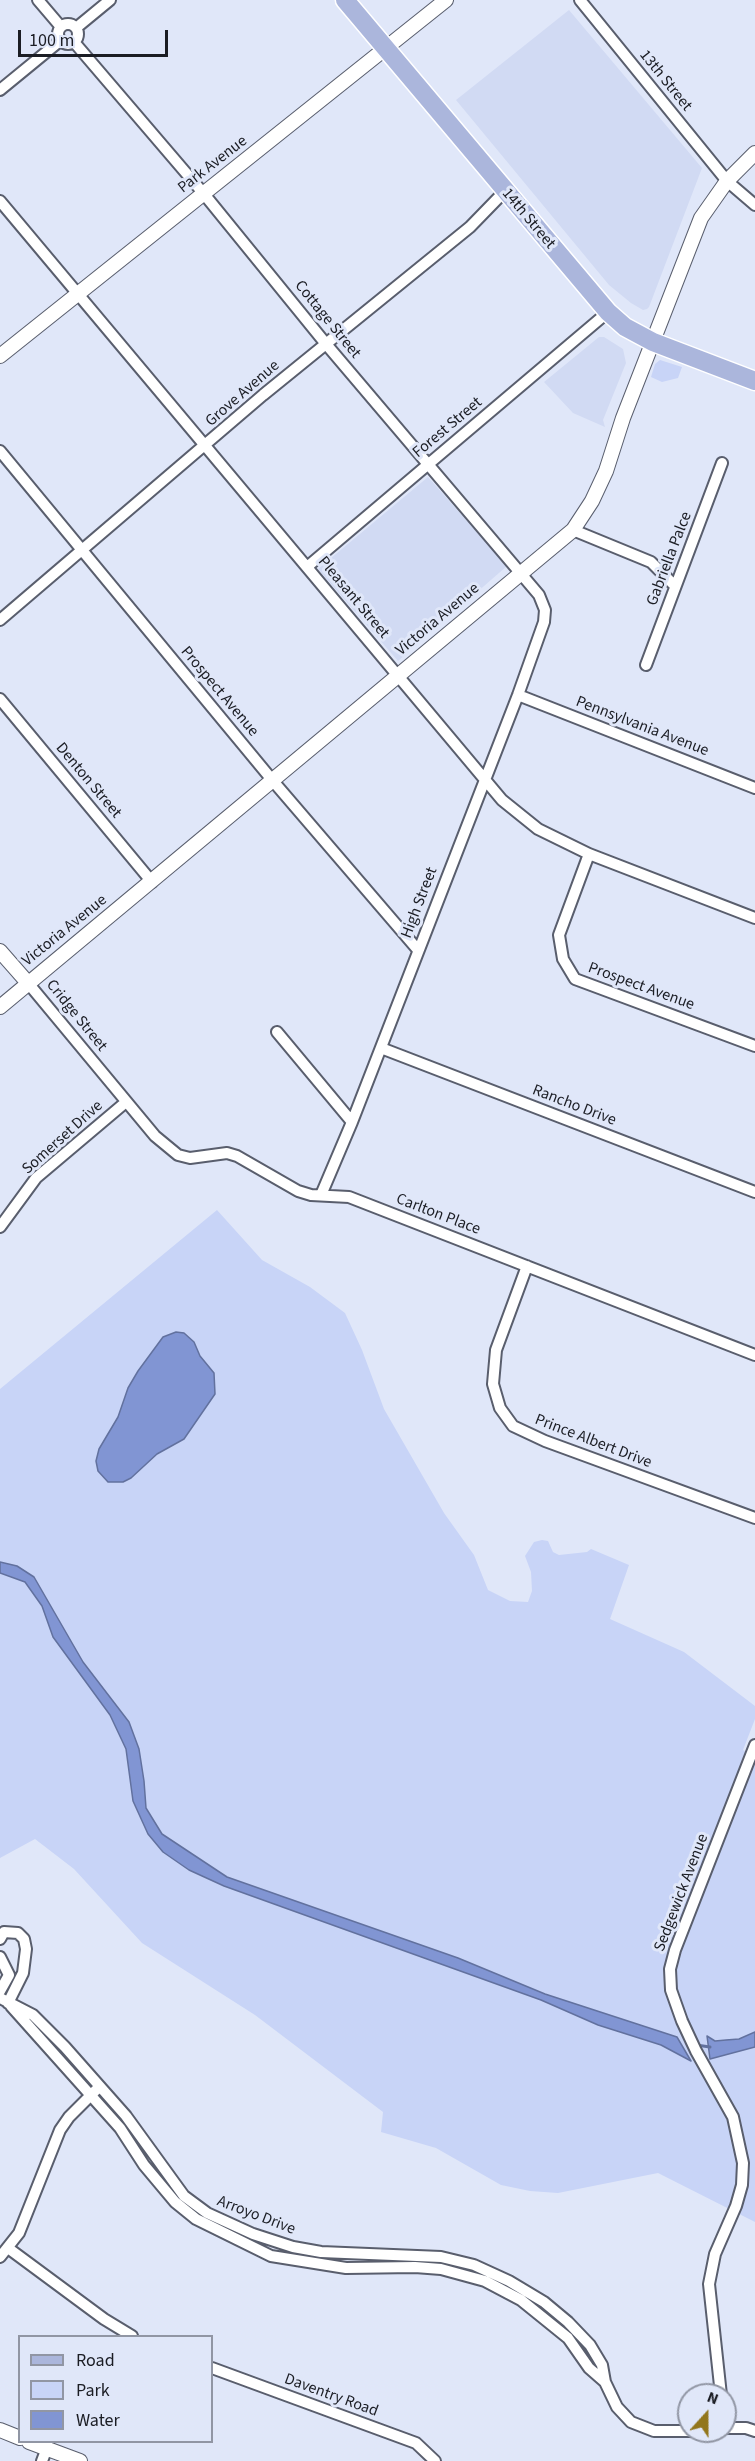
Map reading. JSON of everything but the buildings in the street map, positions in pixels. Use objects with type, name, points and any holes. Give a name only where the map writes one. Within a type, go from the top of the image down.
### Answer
[{"type":"main road","name":"14th Street","points":[[345,0],[504,192],[608,312],[625,327],[653,342],[755,381]]},
{"type":"street","points":[[38,0],[61,27]]},
{"type":"street","points":[[76,28],[110,0]]},
{"type":"street","name":"Park Avenue","points":[[0,356],[446,0]]},
{"type":"street","name":"13th Street","points":[[580,0],[727,181],[755,205]]},
{"type":"street","points":[[71,25],[76,28],[78,38],[68,44],[61,40],[58,33],[61,27],[71,25]]},
{"type":"street","points":[[0,90],[61,40]]},
{"type":"street","name":"Cottage Street","points":[[74,42],[539,595],[545,610],[544,622]]},
{"type":"street","name":"Victoria Avenue","points":[[0,1006],[573,530],[592,501],[606,471],[623,418],[701,218],[727,181],[755,153]]},
{"type":"street","name":"Grove Avenue","points":[[0,620],[81,548],[470,227],[504,192]]},
{"type":"street","name":"Pleasant Street","points":[[0,201],[502,800],[538,829],[589,854],[755,918]]},
{"type":"street","name":"Forest Street","points":[[307,567],[608,312]]},
{"type":"street","name":"Prospect Avenue","points":[[0,451],[273,781],[418,950]]},
{"type":"street","name":"Gabriella Palce","points":[[646,665],[722,463]]},
{"type":"street","points":[[573,530],[651,562],[675,586]]},
{"type":"street","name":"High Street","points":[[321,1195],[381,1048],[483,780],[518,695],[544,622]]},
{"type":"street","name":"Pennsylvania Avenue","points":[[518,695],[755,788]]},
{"type":"street","name":"Denton Street","points":[[0,699],[152,882]]},
{"type":"street","name":"Prospect Avenue","points":[[589,854],[559,935],[563,959],[575,979],[755,1046]]},
{"type":"street","name":"Cridge Street","points":[[0,951],[126,1102]]},
{"type":"street","points":[[277,1032],[352,1122]]},
{"type":"street","name":"Rancho Drive","points":[[381,1048],[755,1192]]},
{"type":"street","name":"Carlton Place","points":[[126,1102],[155,1136],[178,1155],[201,1158],[227,1153],[237,1156],[298,1191],[350,1197],[755,1355]]},
{"type":"street","name":"Somerset Drive","points":[[0,1227],[36,1178],[126,1102]]},
{"type":"street","name":"Prince Albert Drive","points":[[527,1266],[496,1350],[494,1372],[493,1384],[500,1408],[513,1426],[545,1441],[755,1518]]},
{"type":"street","name":"Sedgewick Avenue","points":[[720,2383],[709,2284],[715,2254],[736,2206],[742,2185],[743,2163],[733,2117],[694,2046],[671,1990],[671,1964],[755,1745]]},
{"type":"street","points":[[0,1939],[4,1932],[18,1933],[24,1939],[26,1949],[23,1973],[4,2001]]},
{"type":"street","points":[[0,1957],[9,1975],[0,1991]]},
{"type":"street","name":"Arroyo Drive","points":[[4,2001],[33,2015],[126,2116],[184,2196],[207,2213],[254,2234],[292,2247],[321,2252],[441,2257],[474,2265],[509,2281],[543,2302],[568,2322],[590,2345],[602,2365],[605,2382],[623,2416],[639,2426],[654,2431],[677,2431]]},
{"type":"street","name":"Arroyo Drive","points":[[4,2001],[120,2128],[144,2165],[188,2214],[215,2230],[271,2256],[346,2268],[441,2269],[485,2281],[520,2300],[568,2338],[589,2368],[605,2382]]},
{"type":"street","points":[[100,2086],[60,2130],[23,2223],[4,2252],[129,2335]]},
{"type":"street","name":"Daventry Road","points":[[213,2368],[416,2443],[435,2461]]},
{"type":"street","points":[[737,2428],[746,2428],[755,2432]]},
{"type":"street","points":[[0,2430],[18,2437]]},
{"type":"street","points":[[30,2443],[44,2455],[81,2461]]},
{"type":"shaded area","points":[[569,10],[702,168],[647,309],[643,310],[631,303],[609,285],[456,100]]},
{"type":"shaded area","points":[[599,337],[604,337],[623,349],[626,363],[603,420],[605,427],[573,413],[544,382]]},
{"type":"shaded area","points":[[428,477],[507,566],[398,661],[318,569]]},
{"type":"green space","points":[[660,360],[682,367],[678,378],[662,382],[651,377],[655,364]]},
{"type":"green space","points":[[217,1210],[262,1260],[310,1287],[345,1313],[362,1350],[384,1409],[444,1513],[474,1555],[488,1590],[510,1601],[528,1602],[532,1591],[531,1572],[525,1556],[534,1542],[542,1540],[548,1541],[553,1552],[559,1555],[587,1552],[591,1549],[629,1565],[610,1619],[684,1652],[755,1706],[755,1719],[743,1750],[755,1756],[755,2222],[658,2173],[558,2193],[530,2191],[501,2185],[436,2148],[381,2132],[383,2112],[255,2015],[142,1943],[74,1869],[35,1839],[0,1858],[0,1389]]},
{"type":"water","points":[[176,1332],[184,1333],[194,1342],[200,1356],[214,1373],[215,1394],[184,1439],[157,1454],[131,1478],[123,1482],[108,1482],[98,1471],[96,1461],[99,1449],[118,1417],[128,1388],[138,1371],[163,1337]]},
{"type":"water","points":[[0,1562],[17,1566],[34,1577],[83,1662],[129,1722],[139,1749],[146,1808],[162,1834],[227,1877],[458,1958],[545,1994],[677,2037],[691,2061],[661,2045],[598,2025],[541,2000],[224,1886],[189,1870],[163,1852],[148,1834],[133,1801],[126,1749],[110,1715],[53,1637],[42,1606],[25,1582],[0,1573]]},
{"type":"water","points":[[755,2032],[755,2047],[710,2059],[707,2036],[715,2041],[739,2039]]},
{"type":"waterway","points":[[696,2045],[710,2047]]}]
